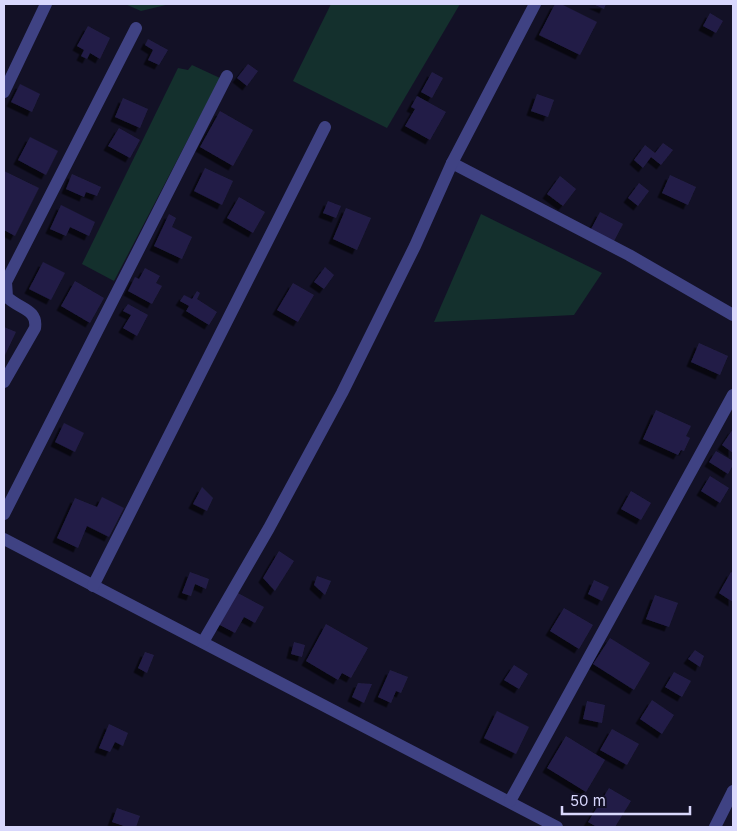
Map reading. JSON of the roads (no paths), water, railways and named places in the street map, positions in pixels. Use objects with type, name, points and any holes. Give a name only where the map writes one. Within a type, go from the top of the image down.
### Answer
[{"type":"street","points":[[4,92],[46,4]]},
{"type":"street","points":[[203,642],[269,528],[342,393],[415,246],[452,163],[535,4]]},
{"type":"street","points":[[4,382],[35,328],[36,321],[30,312],[14,304],[7,297],[6,282],[136,28]]},
{"type":"street","points":[[4,514],[226,76]]},
{"type":"street","points":[[93,586],[325,127]]},
{"type":"street","points":[[452,163],[629,254],[733,315]]},
{"type":"street","points":[[510,801],[733,395]]},
{"type":"street","points":[[4,539],[557,827]]},
{"type":"street","points":[[715,827],[733,791]]}]
